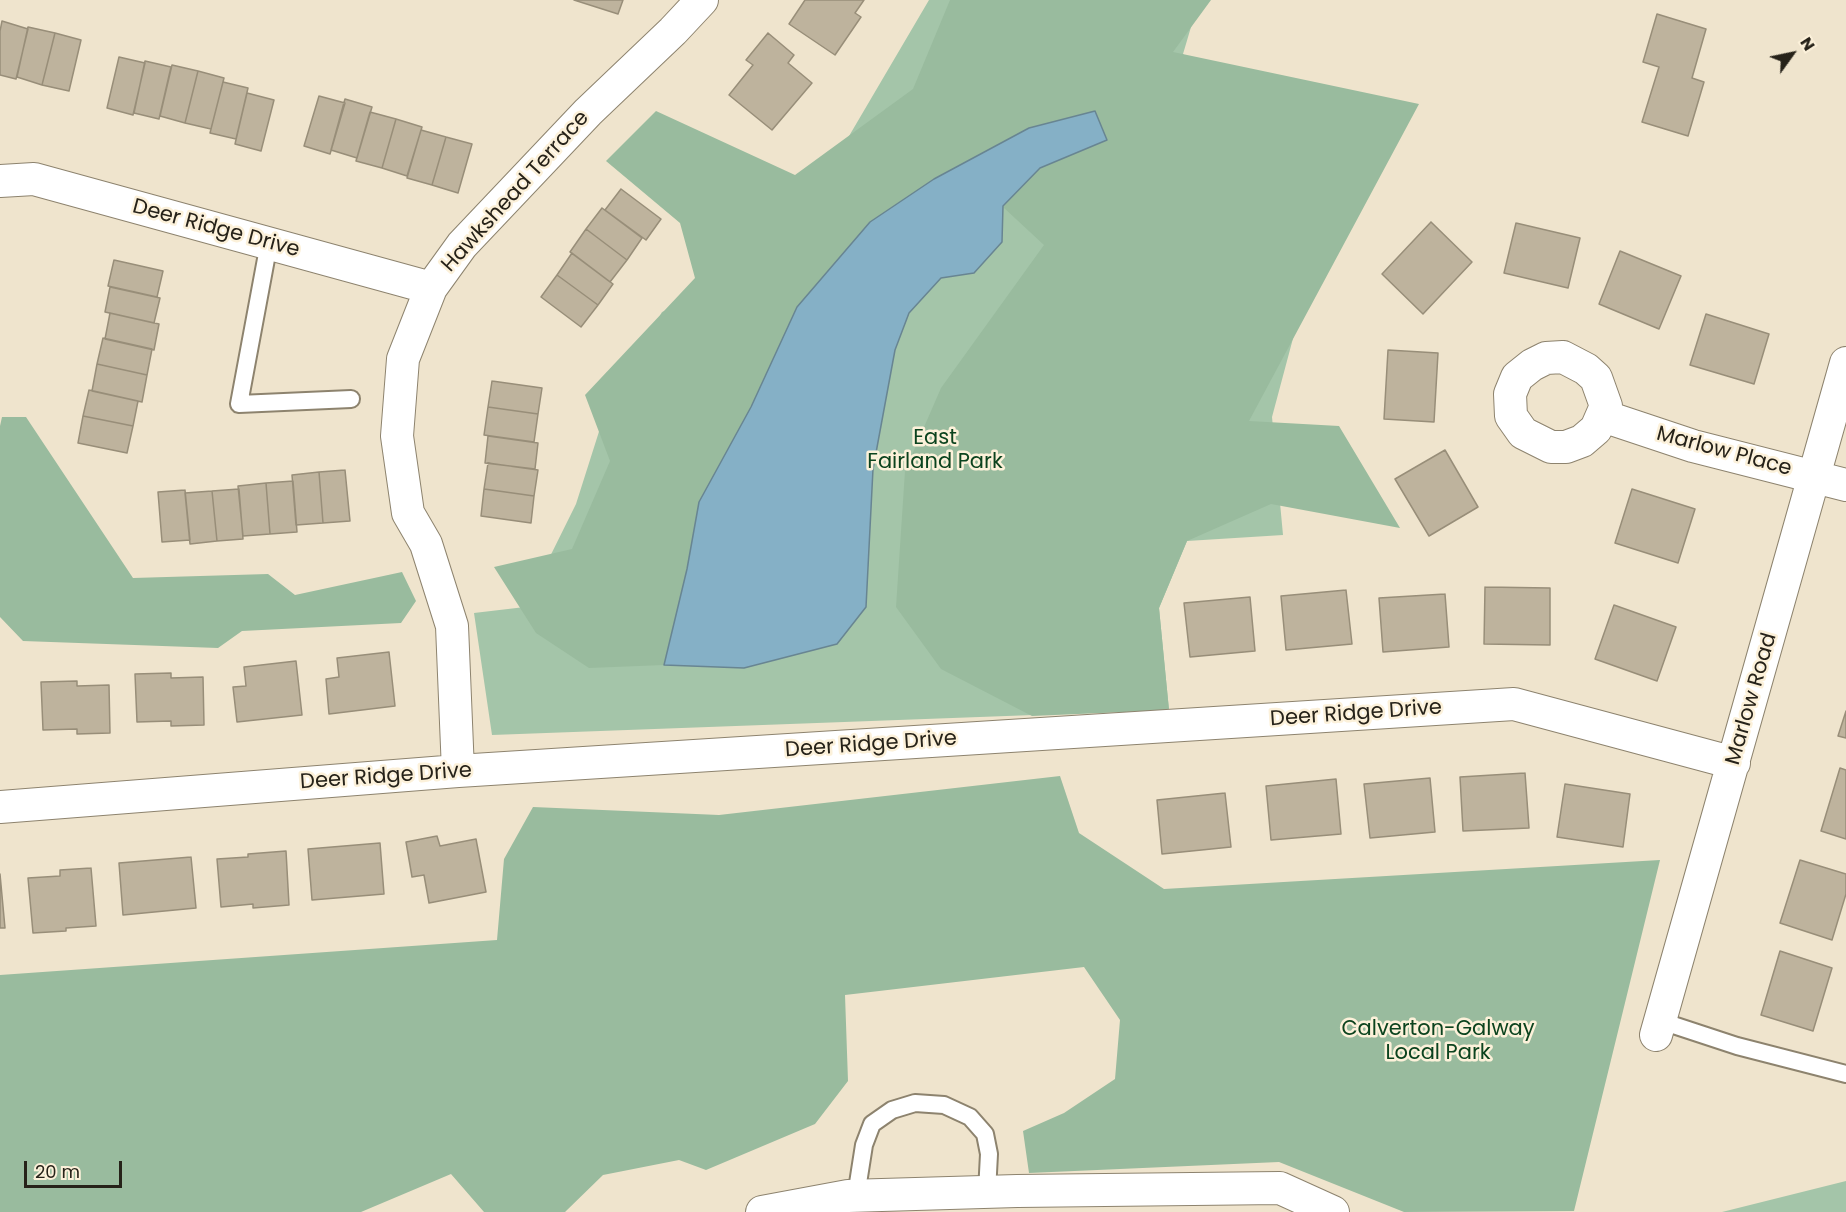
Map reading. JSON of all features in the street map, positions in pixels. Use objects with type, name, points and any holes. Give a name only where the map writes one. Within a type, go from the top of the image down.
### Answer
[{"type":"street","name":"Hawkshead Terrace","points":[[458,771],[452,626],[426,544],[408,513],[397,436],[404,359],[431,288],[470,237],[588,112],[674,31],[702,0]]},
{"type":"street","name":"Deer Ridge Drive","points":[[0,181],[34,179],[431,288]]},
{"type":"street","name":"Marlow Road","points":[[1659,1028],[1846,363]]},
{"type":"street","name":"Marlow Place","points":[[1603,416],[1693,446],[1846,485]]},
{"type":"street","name":"Deer Ridge Drive","points":[[0,807],[458,771],[1514,704],[1734,763]]},
{"type":"street","points":[[762,1212],[856,1196],[1280,1188],[1333,1212]]},
{"type":"lane","points":[[269,243],[239,404],[351,399]]},
{"type":"lane","points":[[1659,1028],[1846,1074]]},
{"type":"lane","points":[[856,1196],[864,1145],[872,1124],[891,1110],[915,1103],[944,1105],[970,1117],[985,1134],[989,1154],[987,1192]]},
{"type":"green space","name":"East Fairland Park","points":[[929,0],[1199,0],[1183,54],[1330,200],[1272,417],[1283,535],[1187,541],[1159,608],[1169,710],[492,735],[474,613],[525,607],[576,504],[603,419],[662,312],[724,286],[812,199]]},
{"type":"green space","name":"East Fairland Park","points":[[950,0],[1211,0],[1173,52],[1419,104],[1249,421],[1339,426],[1400,528],[1271,504],[1187,541],[1159,608],[1169,710],[1032,716],[941,669],[896,607],[905,471],[941,388],[1044,245],[1003,207],[1040,168],[1107,140],[1094,111],[751,407],[699,502],[687,569],[664,665],[589,668],[536,633],[494,567],[572,549],[610,461],[585,395],[695,278],[680,223],[606,161],[656,111],[795,175],[913,89]]},
{"type":"green space","points":[[2,417],[26,417],[133,578],[268,574],[295,595],[402,572],[416,601],[401,623],[242,631],[218,648],[23,641],[0,617],[0,426]]},
{"type":"green space","name":"Calverton-Galway Local Park","points":[[1060,776],[1079,833],[1164,889],[1660,860],[1574,1211],[1404,1212],[1279,1162],[1029,1173],[1023,1131],[1064,1113],[1115,1079],[1120,1020],[1084,967],[845,995],[848,1081],[815,1124],[706,1170],[679,1160],[603,1175],[565,1212],[484,1212],[451,1174],[361,1212],[0,1212],[0,975],[497,940],[504,859],[533,807],[719,815]]},
{"type":"green space","points":[[1846,1181],[1846,1212],[1722,1212]]},
{"type":"water","points":[[1095,111],[1107,140],[1040,168],[1003,206],[1002,242],[974,273],[941,278],[909,313],[895,350],[873,469],[866,607],[837,644],[744,668],[664,665],[687,569],[699,502],[751,407],[797,307],[870,222],[934,179],[1029,128]]},
{"type":"building","points":[[574,0],[623,0],[618,14]]},
{"type":"building","points":[[805,0],[864,0],[855,13],[861,17],[835,55],[789,24]]},
{"type":"building","points":[[1657,14],[1706,29],[1692,78],[1704,82],[1688,136],[1642,122],[1659,67],[1643,62]]},
{"type":"building","points":[[2,21],[28,29],[16,79],[0,75]]},
{"type":"building","points":[[28,27],[55,33],[42,85],[17,77]]},
{"type":"building","points":[[55,33],[81,40],[69,91],[42,85]]},
{"type":"building","points":[[768,33],[794,55],[788,63],[812,83],[772,130],[729,95],[753,65],[746,60]]},
{"type":"building","points":[[119,57],[145,63],[133,115],[107,108]]},
{"type":"building","points":[[145,61],[171,67],[159,119],[134,113]]},
{"type":"building","points":[[172,65],[198,71],[185,123],[160,116]]},
{"type":"building","points":[[198,71],[224,78],[211,129],[185,123]]},
{"type":"building","points":[[223,82],[248,88],[236,139],[210,133]]},
{"type":"building","points":[[247,93],[274,100],[261,151],[235,144]]},
{"type":"building","points":[[319,96],[345,103],[330,154],[304,146]]},
{"type":"building","points":[[345,99],[372,107],[357,158],[331,150]]},
{"type":"building","points":[[370,112],[396,119],[382,168],[356,161]]},
{"type":"building","points":[[396,119],[422,127],[407,176],[382,168]]},
{"type":"building","points":[[421,130],[446,137],[432,185],[407,178]]},
{"type":"building","points":[[446,137],[472,144],[458,193],[432,185]]},
{"type":"building","points":[[621,189],[661,219],[646,240],[605,210]]},
{"type":"building","points":[[602,208],[642,238],[627,260],[586,229]]},
{"type":"building","points":[[1431,222],[1472,262],[1423,314],[1382,274]]},
{"type":"building","points":[[1516,223],[1580,238],[1568,288],[1504,273]]},
{"type":"building","points":[[586,229],[627,260],[610,282],[570,252]]},
{"type":"building","points":[[1620,251],[1681,276],[1659,329],[1599,304]]},
{"type":"building","points":[[572,253],[613,284],[598,305],[557,275]]},
{"type":"building","points":[[114,260],[163,271],[157,297],[108,286]]},
{"type":"building","points":[[557,275],[598,305],[581,327],[541,297]]},
{"type":"building","points":[[110,287],[160,298],[154,323],[105,312]]},
{"type":"building","points":[[110,313],[159,324],[154,350],[105,339]]},
{"type":"building","points":[[1706,314],[1769,334],[1754,384],[1690,365]]},
{"type":"building","points":[[103,338],[152,349],[147,375],[97,364]]},
{"type":"building","points":[[1388,350],[1438,353],[1434,422],[1384,419]]},
{"type":"building","points":[[97,364],[147,375],[142,402],[92,391]]},
{"type":"building","points":[[492,381],[542,388],[538,414],[488,407]]},
{"type":"building","points":[[89,390],[138,401],[133,426],[83,416]]},
{"type":"building","points":[[488,407],[538,414],[534,442],[484,435]]},
{"type":"building","points":[[83,416],[133,426],[127,453],[78,443]]},
{"type":"building","points":[[488,436],[538,443],[535,469],[485,463]]},
{"type":"building","points":[[1445,450],[1478,507],[1429,536],[1395,479]]},
{"type":"building","points":[[488,463],[538,470],[534,496],[484,489]]},
{"type":"building","points":[[345,470],[350,521],[323,523],[319,472]]},
{"type":"building","points":[[319,472],[323,523],[296,525],[292,475]]},
{"type":"building","points":[[293,481],[297,532],[270,534],[266,483]]},
{"type":"building","points":[[266,483],[270,534],[243,536],[238,486]]},
{"type":"building","points":[[239,489],[243,539],[217,541],[212,491]]},
{"type":"building","points":[[484,489],[534,496],[531,523],[481,516]]},
{"type":"building","points":[[1632,489],[1695,509],[1678,563],[1615,543]]},
{"type":"building","points":[[185,490],[190,540],[162,542],[158,492]]},
{"type":"building","points":[[212,491],[217,541],[190,544],[185,493]]},
{"type":"building","points":[[1485,587],[1550,588],[1550,645],[1484,644]]},
{"type":"building","points":[[1346,590],[1352,644],[1286,650],[1281,596]]},
{"type":"building","points":[[1445,594],[1449,647],[1383,652],[1379,598]]},
{"type":"building","points":[[1250,597],[1255,651],[1190,657],[1184,603]]},
{"type":"building","points":[[1614,605],[1676,627],[1657,681],[1595,659]]},
{"type":"building","points":[[389,652],[395,706],[329,714],[326,679],[339,677],[337,658]]},
{"type":"building","points":[[296,661],[302,715],[237,722],[233,687],[246,686],[244,667]]},
{"type":"building","points":[[171,673],[171,678],[203,677],[204,725],[171,726],[171,721],[137,722],[135,674]]},
{"type":"building","points":[[77,681],[77,686],[109,685],[110,733],[77,734],[77,729],[43,730],[41,682]]},
{"type":"building","points":[[1846,711],[1846,738],[1838,736]]},
{"type":"building","points":[[1840,768],[1846,770],[1846,839],[1821,831]]},
{"type":"building","points":[[1525,773],[1529,828],[1463,831],[1460,777]]},
{"type":"building","points":[[1430,778],[1435,832],[1370,838],[1364,784]]},
{"type":"building","points":[[1336,779],[1341,834],[1271,840],[1266,786]]},
{"type":"building","points":[[1565,784],[1630,794],[1623,847],[1557,837]]},
{"type":"building","points":[[1225,793],[1231,847],[1162,854],[1157,800]]},
{"type":"building","points":[[437,836],[440,846],[476,839],[486,892],[429,903],[424,875],[412,877],[406,842]]},
{"type":"building","points":[[380,843],[384,894],[312,900],[308,849]]},
{"type":"building","points":[[286,851],[289,905],[253,908],[253,904],[221,907],[217,859]]},
{"type":"building","points":[[191,857],[196,908],[123,915],[119,863]]},
{"type":"building","points":[[1800,860],[1846,874],[1846,894],[1832,940],[1780,923]]},
{"type":"building","points":[[91,868],[96,926],[33,933],[28,878],[60,876],[60,870]]},
{"type":"building","points":[[0,874],[5,928],[0,928]]},
{"type":"building","points":[[1780,951],[1832,968],[1813,1031],[1761,1015]]}]
